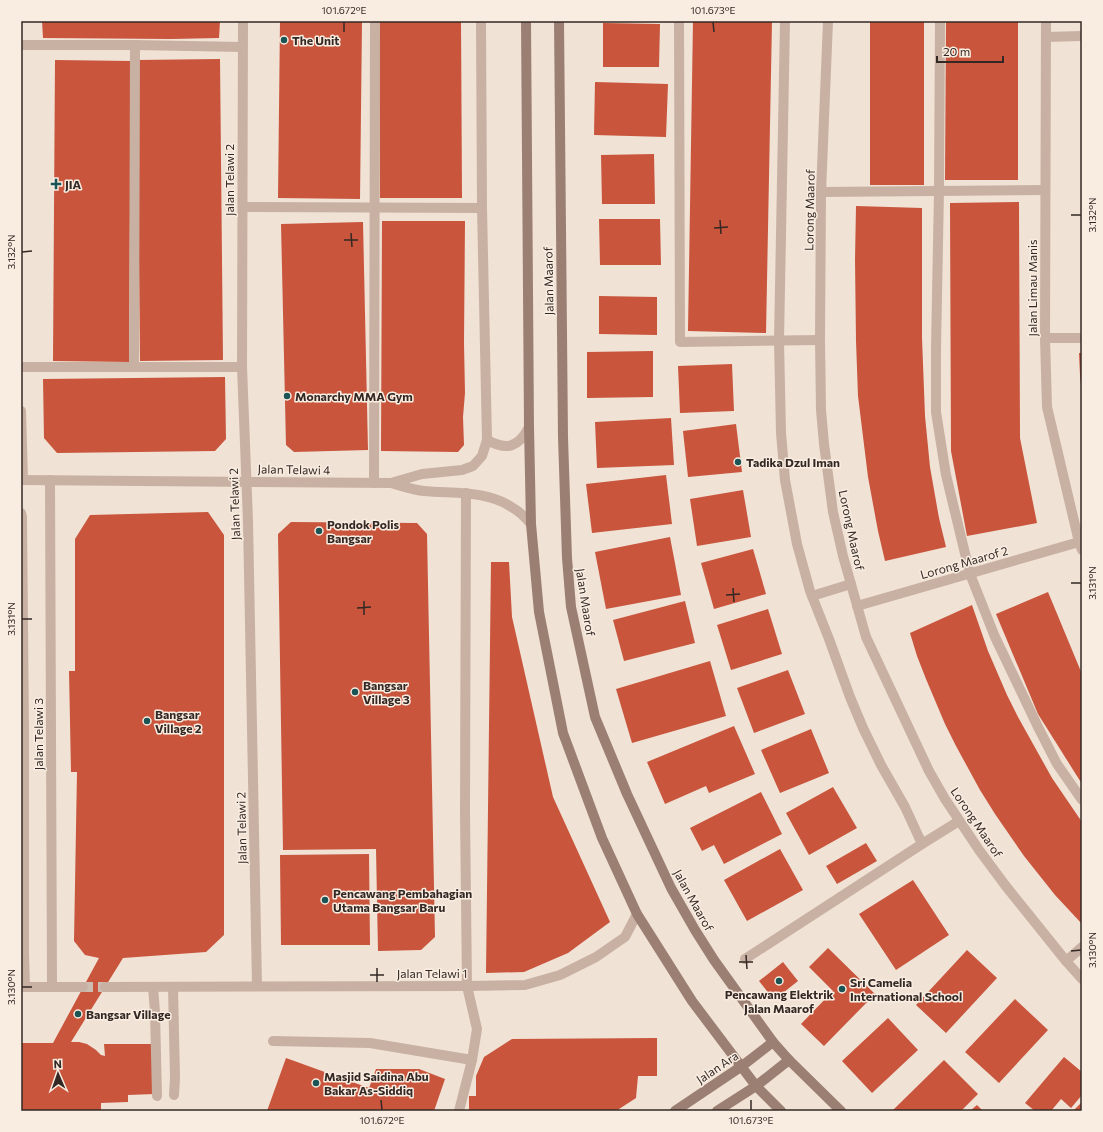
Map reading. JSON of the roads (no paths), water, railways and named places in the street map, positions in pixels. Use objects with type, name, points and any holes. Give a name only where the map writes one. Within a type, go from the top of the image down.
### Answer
[{"type":"main road","name":"Jalan Maarof","points":[[526,21],[531,524],[539,612],[563,733],[602,838],[637,914],[692,1001],[756,1086],[781,1111]]},
{"type":"main road","name":"Jalan Maarof","points":[[559,21],[565,513],[567,558],[571,607],[595,717],[627,794],[671,888],[694,930],[773,1042],[789,1060],[841,1111]]},
{"type":"main road","name":"Jalan Ara","points":[[675,1111],[742,1066],[773,1042]]},
{"type":"main road","points":[[717,1111],[756,1086],[789,1060]]},
{"type":"street","name":"Jalan Telawi 2","points":[[243,21],[242,367],[247,481],[257,986]]},
{"type":"street","points":[[374,483],[375,21]]},
{"type":"street","points":[[391,483],[422,474],[462,470],[473,466],[482,456],[487,440],[482,208],[481,21]]},
{"type":"street","points":[[679,21],[680,342],[820,340]]},
{"type":"street","points":[[785,21],[779,341],[780,427],[785,480],[797,544],[812,596],[850,697],[863,728],[905,807],[922,844]]},
{"type":"street","name":"Lorong Maarof","points":[[828,21],[821,192],[821,410],[833,512],[851,584],[866,637],[929,771],[945,799],[1000,879],[1082,979]]},
{"type":"street","points":[[940,21],[936,412],[946,475],[970,574],[995,637],[1057,764],[1082,800]]},
{"type":"street","name":"Jalan Limau Manis","points":[[1046,21],[1045,338],[1047,407],[1081,546]]},
{"type":"street","points":[[1046,36],[1082,36]]},
{"type":"street","points":[[21,45],[242,47]]},
{"type":"street","points":[[134,367],[135,45]]},
{"type":"street","points":[[821,192],[1045,190]]},
{"type":"street","points":[[243,207],[482,208]]},
{"type":"street","points":[[1045,338],[1082,338]]},
{"type":"street","points":[[21,367],[242,367]]},
{"type":"street","points":[[21,411],[22,480]]},
{"type":"street","points":[[487,440],[496,445],[506,446],[517,443],[525,436],[530,427]]},
{"type":"street","name":"Jalan Telawi 4","points":[[22,480],[391,483],[422,491],[466,493],[499,500],[512,507],[531,524]]},
{"type":"street","name":"Jalan Telawi 3","points":[[50,480],[52,987]]},
{"type":"street","points":[[459,1111],[472,1060],[477,1029],[467,986],[465,812],[466,493]]},
{"type":"street","name":"Jalan Telawi 3","points":[[21,513],[23,987]]},
{"type":"street","name":"Lorong Maarof 2","points":[[857,606],[970,574],[1081,546]]},
{"type":"street","points":[[812,596],[851,584]]},
{"type":"street","points":[[745,959],[960,821]]},
{"type":"street","name":"Jalan Telawi 1","points":[[105,987],[525,985],[560,975],[596,957],[625,937],[637,914]]},
{"type":"street","points":[[1066,961],[1082,947]]},
{"type":"street","points":[[23,987],[83,987]]},
{"type":"street","points":[[153,987],[155,1012],[156,1096]]},
{"type":"street","points":[[173,987],[174,1095]]},
{"type":"street","points":[[273,1041],[370,1043],[472,1060]]},
{"type":"tunnel","points":[[83,987],[105,987]]},
{"type":"place","name":"The Unit","points":[[284,40]]},
{"type":"place","name":"JIA","points":[[56,184]]},
{"type":"place","name":"Monarchy MMA Gym","points":[[287,396]]},
{"type":"place","name":"Tadika Dzul Iman","points":[[738,462]]},
{"type":"place","name":"Pondok Polis Bangsar","points":[[319,531]]},
{"type":"place","name":"Bangsar Village 3","points":[[355,692]]},
{"type":"place","name":"Bangsar Village 2","points":[[147,721]]},
{"type":"place","name":"Pencawang Pembahagian Utama Bangsar Baru","points":[[325,900]]},
{"type":"place","name":"Pencawang Elektrik Jalan Maarof","points":[[779,981]]},
{"type":"place","name":"Sri Camelia International School","points":[[842,989]]},
{"type":"place","name":"Bangsar Village","points":[[78,1014]]},
{"type":"place","name":"Masjid Saidina Abu Bakar As-Siddiq","points":[[316,1083]]}]
